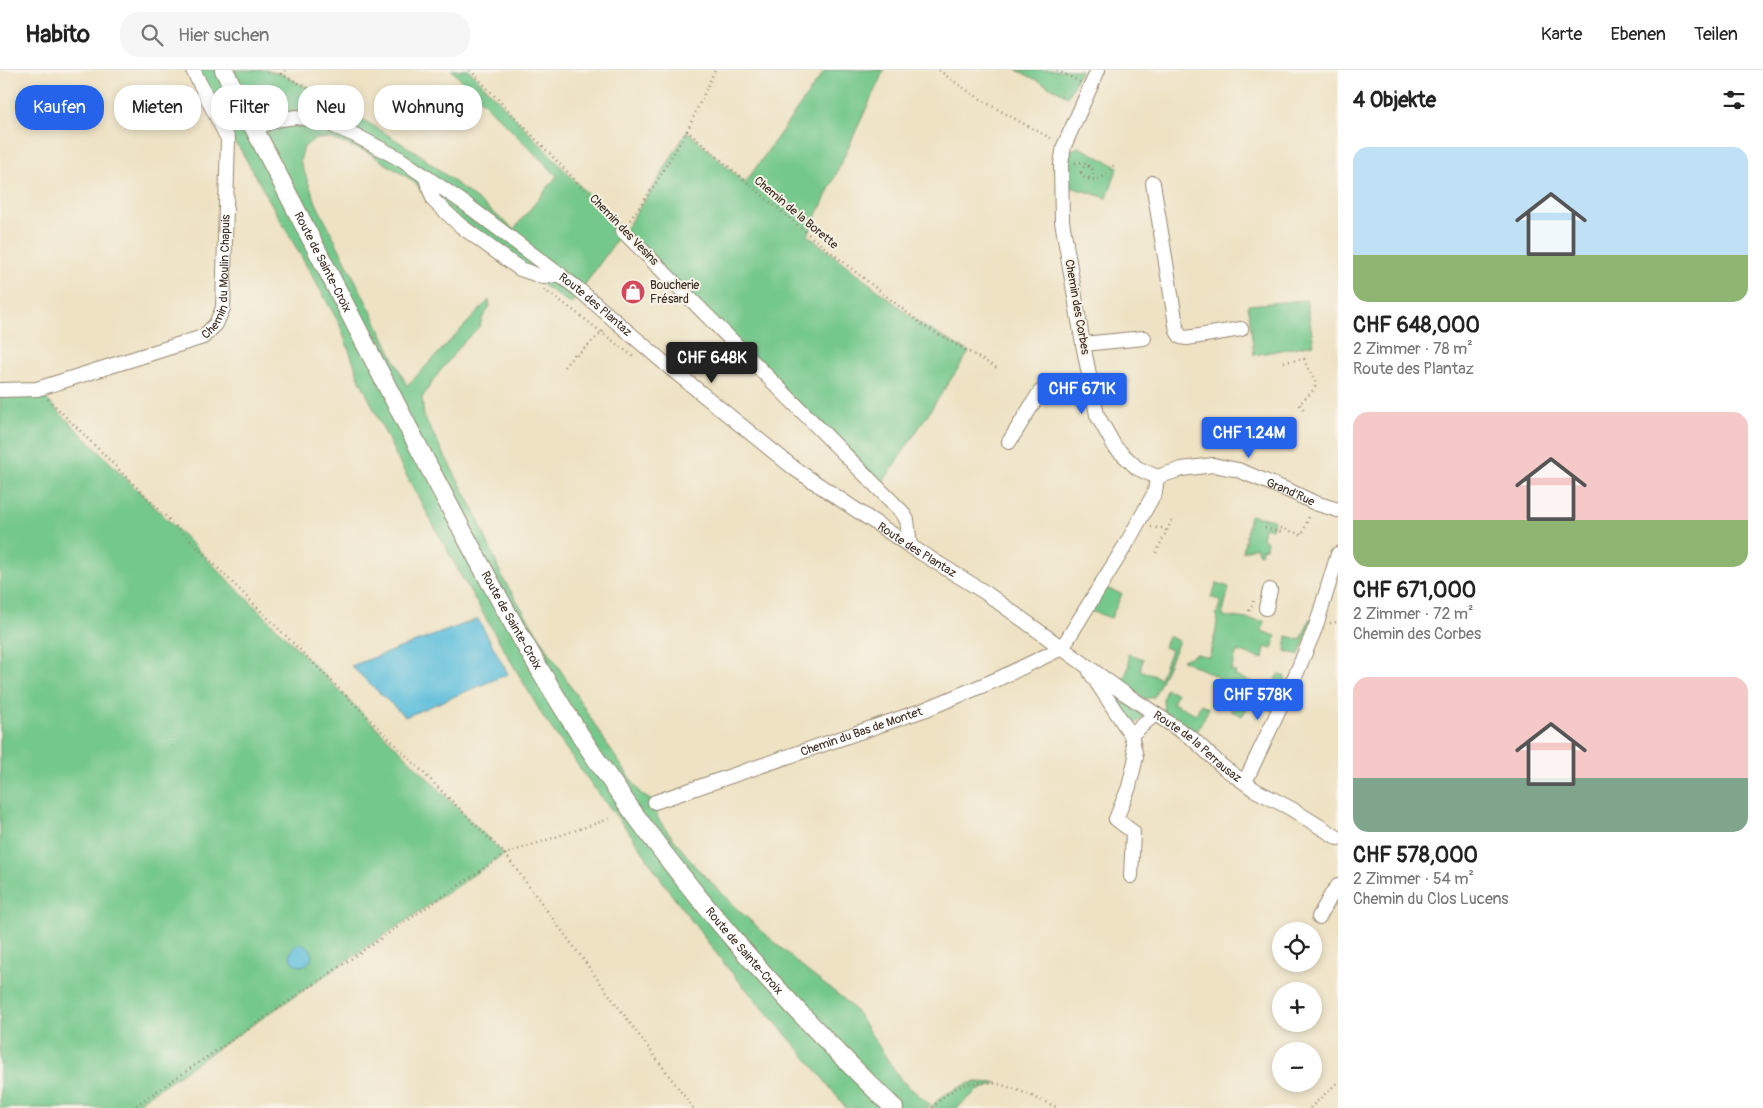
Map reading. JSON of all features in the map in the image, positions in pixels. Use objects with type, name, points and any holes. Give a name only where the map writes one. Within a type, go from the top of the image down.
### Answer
[{"type":"main road","name":"Route de Sainte-Croix","points":[[224,70],[232,85]]},
{"type":"main road","name":"Route de Sainte-Croix","points":[[255,130],[469,546],[557,700],[654,841],[710,914],[776,988],[894,1108]]},
{"type":"street","name":"Chemin du Moulin Chapuis","points":[[0,390],[37,389],[203,337],[216,324],[222,308],[228,139],[193,70]]},
{"type":"street","name":"Chemin des Corbes","points":[[1098,70],[1064,146],[1061,172],[1062,221],[1097,415],[1115,447],[1137,468],[1157,477]]},
{"type":"street","name":"Route des Plantaz","points":[[288,118],[296,117],[322,121],[355,134],[400,159],[425,176],[560,274],[669,367],[795,469],[910,546],[986,593],[1062,648]]},
{"type":"street","points":[[425,176],[434,201],[462,226],[520,269],[543,276],[560,274]]},
{"type":"street","points":[[1153,183],[1177,331],[1181,337],[1187,338],[1241,329]]},
{"type":"street","name":"Chemin des Vesins","points":[[623,231],[902,512],[907,520],[910,546]]},
{"type":"street","points":[[1083,344],[1144,338]]},
{"type":"street","points":[[1009,442],[1040,392]]},
{"type":"street","name":"Grand'Rue","points":[[1157,477],[1182,469],[1213,465],[1238,470],[1315,503],[1338,510]]},
{"type":"street","points":[[1062,648],[1128,541],[1155,492],[1157,477]]},
{"type":"street","points":[[1245,782],[1297,672],[1322,608],[1338,554]]},
{"type":"street","points":[[1266,608],[1270,590]]},
{"type":"street","name":"Route de la Perrausaz","points":[[1062,648],[1193,739],[1223,767],[1256,790],[1290,808],[1338,838]]},
{"type":"street","name":"Chemin du Bas de Montet","points":[[655,802],[924,710],[998,679],[1062,648]]},
{"type":"street","points":[[1086,665],[1131,735],[1136,757],[1130,787],[1116,818],[1133,832],[1131,876]]},
{"type":"street","points":[[1131,735],[1155,714]]},
{"type":"street","points":[[1318,917],[1338,886]]},
{"type":"path","points":[[284,70],[281,74],[302,85]]},
{"type":"path","name":"Chemin des Vesins","points":[[470,70],[623,231]]},
{"type":"path","points":[[623,231],[656,183],[687,131],[715,70]]},
{"type":"path","points":[[939,70],[1008,115],[1064,146]]},
{"type":"path","points":[[1056,70],[1090,87]]},
{"type":"path","name":"Chemin de la Borette","points":[[687,131],[809,235],[924,326],[996,368]]},
{"type":"path","points":[[1061,172],[1076,163],[1082,162],[1093,171],[1093,175],[1090,178],[1086,178]]},
{"type":"path","points":[[1090,167],[1085,167],[1081,171],[1083,177],[1099,179],[1111,170],[1115,163]]},
{"type":"path","points":[[543,289],[570,306],[638,359]]},
{"type":"path","points":[[564,367],[574,355],[575,357],[611,325]]},
{"type":"path","points":[[1284,362],[1304,359],[1316,380],[1313,391],[1299,404],[1304,410]]},
{"type":"path","points":[[37,389],[505,854],[693,1108]]},
{"type":"path","points":[[1265,528],[1302,535],[1315,503]]},
{"type":"path","points":[[1156,553],[1172,520]]},
{"type":"path","points":[[132,1108],[505,854],[612,818]]},
{"type":"path","points":[[932,1108],[940,1099],[957,1088],[974,1082],[998,1083],[1059,1108]]},
{"type":"path","points":[[1310,1108],[1338,1082]]},
{"type":"green space","points":[[193,70],[265,70],[281,74],[302,85],[298,85],[298,130],[364,130],[364,120],[374,126],[374,130],[380,130],[419,154],[514,229],[557,176],[482,101],[482,85],[466,85],[451,70],[469,70],[623,231],[571,304],[534,279],[407,177],[367,152],[329,138],[314,139],[304,147],[300,161],[317,205],[407,386],[489,300],[490,306],[480,326],[461,345],[434,379],[422,398],[424,417],[475,512],[502,577],[610,749],[641,794],[654,802],[658,819],[694,865],[735,907],[808,972],[844,999],[857,1013],[901,1080],[930,1105],[928,1108],[846,1108],[810,1062],[726,966],[672,895],[632,836],[595,789],[544,718],[463,579],[399,462],[360,380],[339,323],[239,147],[228,139],[223,130],[288,130],[288,85],[211,85],[211,105]]},
{"type":"green space","points":[[825,70],[884,70],[808,235],[923,326],[969,352],[879,488],[624,231],[687,131],[745,183]]},
{"type":"green space","points":[[1017,70],[1081,70],[1068,96]]},
{"type":"green space","points":[[1079,147],[1118,167],[1107,198],[1067,186],[1068,158],[1071,150]]},
{"type":"green space","points":[[1306,300],[1314,344],[1254,355],[1248,305]]},
{"type":"green space","points":[[37,390],[504,854],[130,1108],[0,1108],[0,391]]},
{"type":"green space","points":[[1250,515],[1274,520],[1272,529],[1264,527],[1262,539],[1267,541],[1266,548],[1261,549],[1262,553],[1259,554],[1256,547],[1243,552]]},
{"type":"green space","points":[[1217,583],[1229,587],[1222,616],[1264,621],[1262,631],[1276,636],[1272,649],[1265,647],[1263,659],[1237,651],[1231,671],[1236,672],[1235,676],[1253,682],[1250,691],[1263,695],[1264,693],[1270,695],[1278,674],[1284,675],[1287,682],[1273,711],[1252,702],[1242,716],[1231,711],[1239,697],[1218,688],[1218,677],[1182,660],[1197,654],[1209,657],[1215,635],[1218,616],[1216,615],[1221,601],[1211,597]]},
{"type":"green space","points":[[1105,588],[1122,594],[1111,618],[1091,611]]},
{"type":"green space","points":[[1310,618],[1312,621],[1299,655],[1285,651],[1287,636],[1301,640]]},
{"type":"green space","points":[[1168,636],[1179,641],[1154,697],[1145,699],[1122,682],[1129,667],[1128,653],[1143,659],[1140,670],[1160,678],[1171,650],[1164,647]]},
{"type":"green space","points":[[1166,689],[1177,693],[1173,703],[1196,714],[1201,704],[1209,708],[1196,734],[1164,712],[1163,699]]},
{"type":"green space","points":[[1115,695],[1142,714],[1142,719],[1132,725],[1111,699]]},
{"type":"green space","points":[[974,1082],[998,1083],[977,1091],[957,1108],[930,1108],[950,1092]]},
{"type":"water","points":[[478,619],[508,674],[405,717],[351,666]]},
{"type":"water","points":[[301,944],[309,947],[312,955],[309,963],[301,966],[293,963],[290,955],[293,947]]},
{"type":"place","name":"Boucherie Frésard","points":[[633,292]]}]
